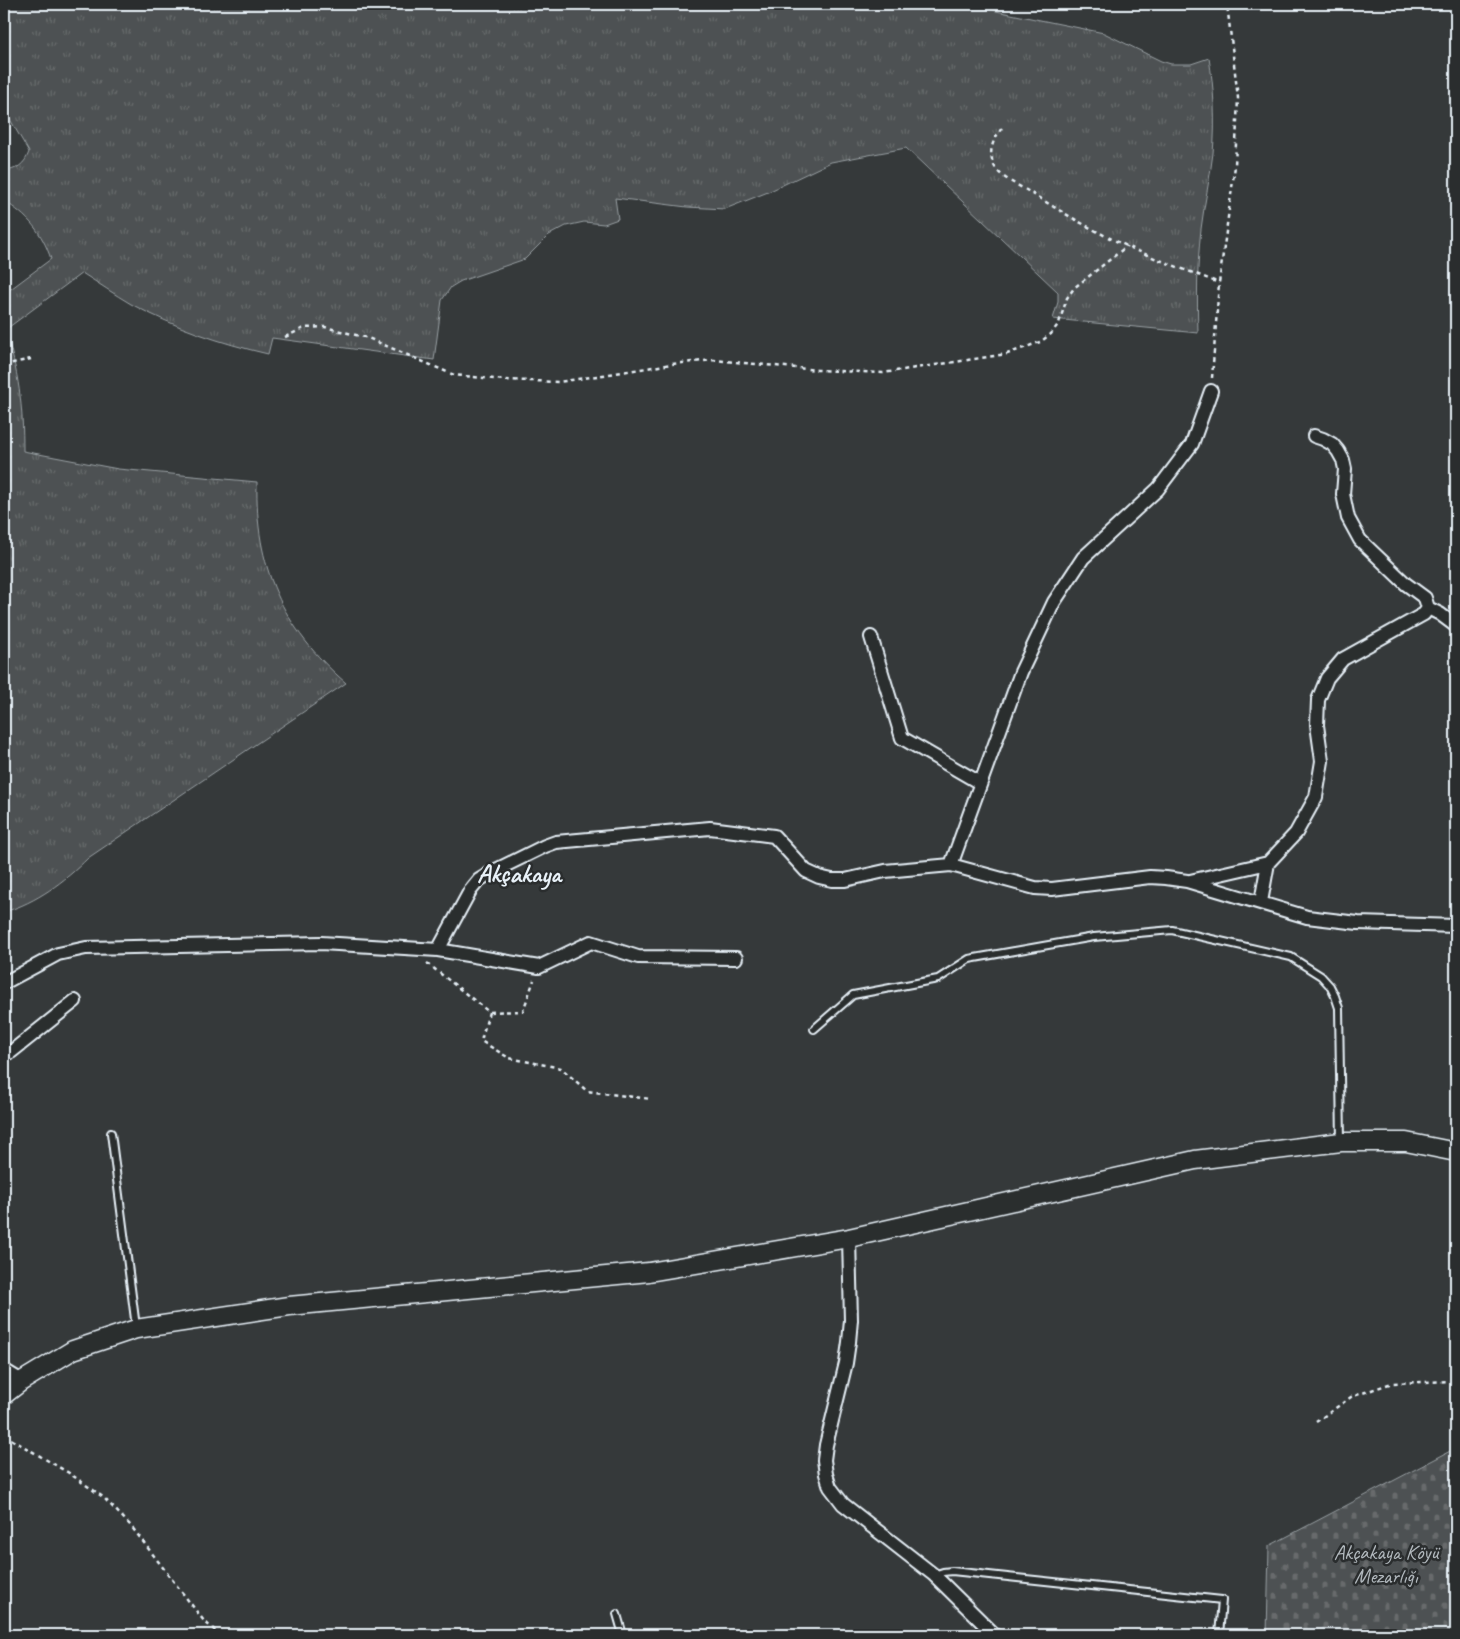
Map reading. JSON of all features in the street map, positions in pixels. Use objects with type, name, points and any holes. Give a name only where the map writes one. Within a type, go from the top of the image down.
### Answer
[{"type":"street","points":[[951,865],[1021,672],[1054,602],[1083,558],[1158,489],[1192,444],[1211,391]]},
{"type":"street","points":[[1262,902],[1268,863],[1296,833],[1316,797],[1322,761],[1317,725],[1318,700],[1327,678],[1343,659],[1424,614],[1428,608],[1426,598],[1406,584],[1360,540],[1348,518],[1343,494],[1343,460],[1332,444],[1314,436]]},
{"type":"street","points":[[1428,608],[1456,626]]},
{"type":"street","points":[[871,637],[902,738],[980,783]]},
{"type":"street","points":[[438,950],[470,891],[479,880],[527,855],[556,842],[710,828],[774,836],[806,872],[832,880],[845,880],[885,871],[951,865],[1035,888],[1052,889],[1150,877],[1166,878],[1187,881],[1307,917],[1358,923],[1456,926]]},
{"type":"street","points":[[1187,881],[1268,863]]},
{"type":"street","points":[[4,983],[58,954],[86,948],[321,943],[438,950],[539,967],[591,942],[638,957],[736,958]]},
{"type":"street","points":[[4,1055],[11,1052],[75,1001]]},
{"type":"street","points":[[4,1395],[22,1381],[73,1350],[136,1329],[289,1306],[648,1272],[849,1238],[1195,1160],[1341,1142],[1406,1142],[1456,1152]]},
{"type":"street","points":[[849,1238],[851,1320],[844,1372],[824,1460],[830,1487],[843,1504],[934,1575],[995,1635]]},
{"type":"street","points":[[4,1370],[22,1381]]},
{"type":"lane","points":[[814,1029],[852,995],[938,979],[969,959],[1094,937],[1172,930],[1292,957],[1322,976],[1330,986],[1339,1008],[1341,1142]]},
{"type":"lane","points":[[111,1133],[136,1329]]},
{"type":"lane","points":[[934,1575],[952,1571],[1222,1600],[1219,1635]]},
{"type":"lane","points":[[617,1614],[623,1635]]},
{"type":"path","points":[[1211,391],[1219,283],[1235,166],[1238,98],[1227,4]]},
{"type":"path","points":[[1002,128],[992,146],[991,156],[993,164],[1003,176],[1070,217],[1127,246],[1219,283]]},
{"type":"path","points":[[285,337],[304,328],[325,326],[368,338],[454,375],[504,380],[559,382],[672,364],[714,360],[817,370],[883,373],[1007,354],[1040,342],[1051,334],[1059,323],[1067,298],[1074,288],[1127,246]]},
{"type":"path","points":[[4,365],[30,359]]},
{"type":"path","points":[[408,948],[488,1012],[523,1011],[539,967]]},
{"type":"path","points":[[488,1012],[481,1041],[509,1058],[561,1068],[587,1091],[651,1099]]},
{"type":"path","points":[[1316,1422],[1351,1397],[1392,1383],[1456,1381]]},
{"type":"path","points":[[4,1435],[69,1473],[107,1501],[131,1526],[204,1620],[220,1635]]},
{"type":"green space","points":[[4,4],[982,4],[996,11],[1104,33],[1171,64],[1191,64],[1209,58],[1214,105],[1214,141],[1200,242],[1198,333],[1053,319],[1058,302],[1058,292],[906,148],[831,162],[768,192],[725,209],[687,207],[615,198],[618,219],[604,224],[584,222],[566,226],[549,235],[525,259],[461,281],[451,287],[442,300],[434,360],[272,338],[268,354],[250,350],[164,320],[131,304],[82,273],[5,330],[14,361],[19,390],[23,451],[118,469],[257,482],[261,541],[267,568],[277,593],[289,617],[305,640],[346,683],[88,858],[39,897],[4,912],[4,294],[51,259],[39,233],[27,219],[4,201],[4,171],[20,166],[29,152],[4,109]]},
{"type":"green space","name":"Akçakaya Köyü Mezarlığı","points":[[1456,1448],[1456,1635],[1267,1635],[1269,1546]]},
{"type":"district","name":"Akçakaya","points":[[519,873]]}]
